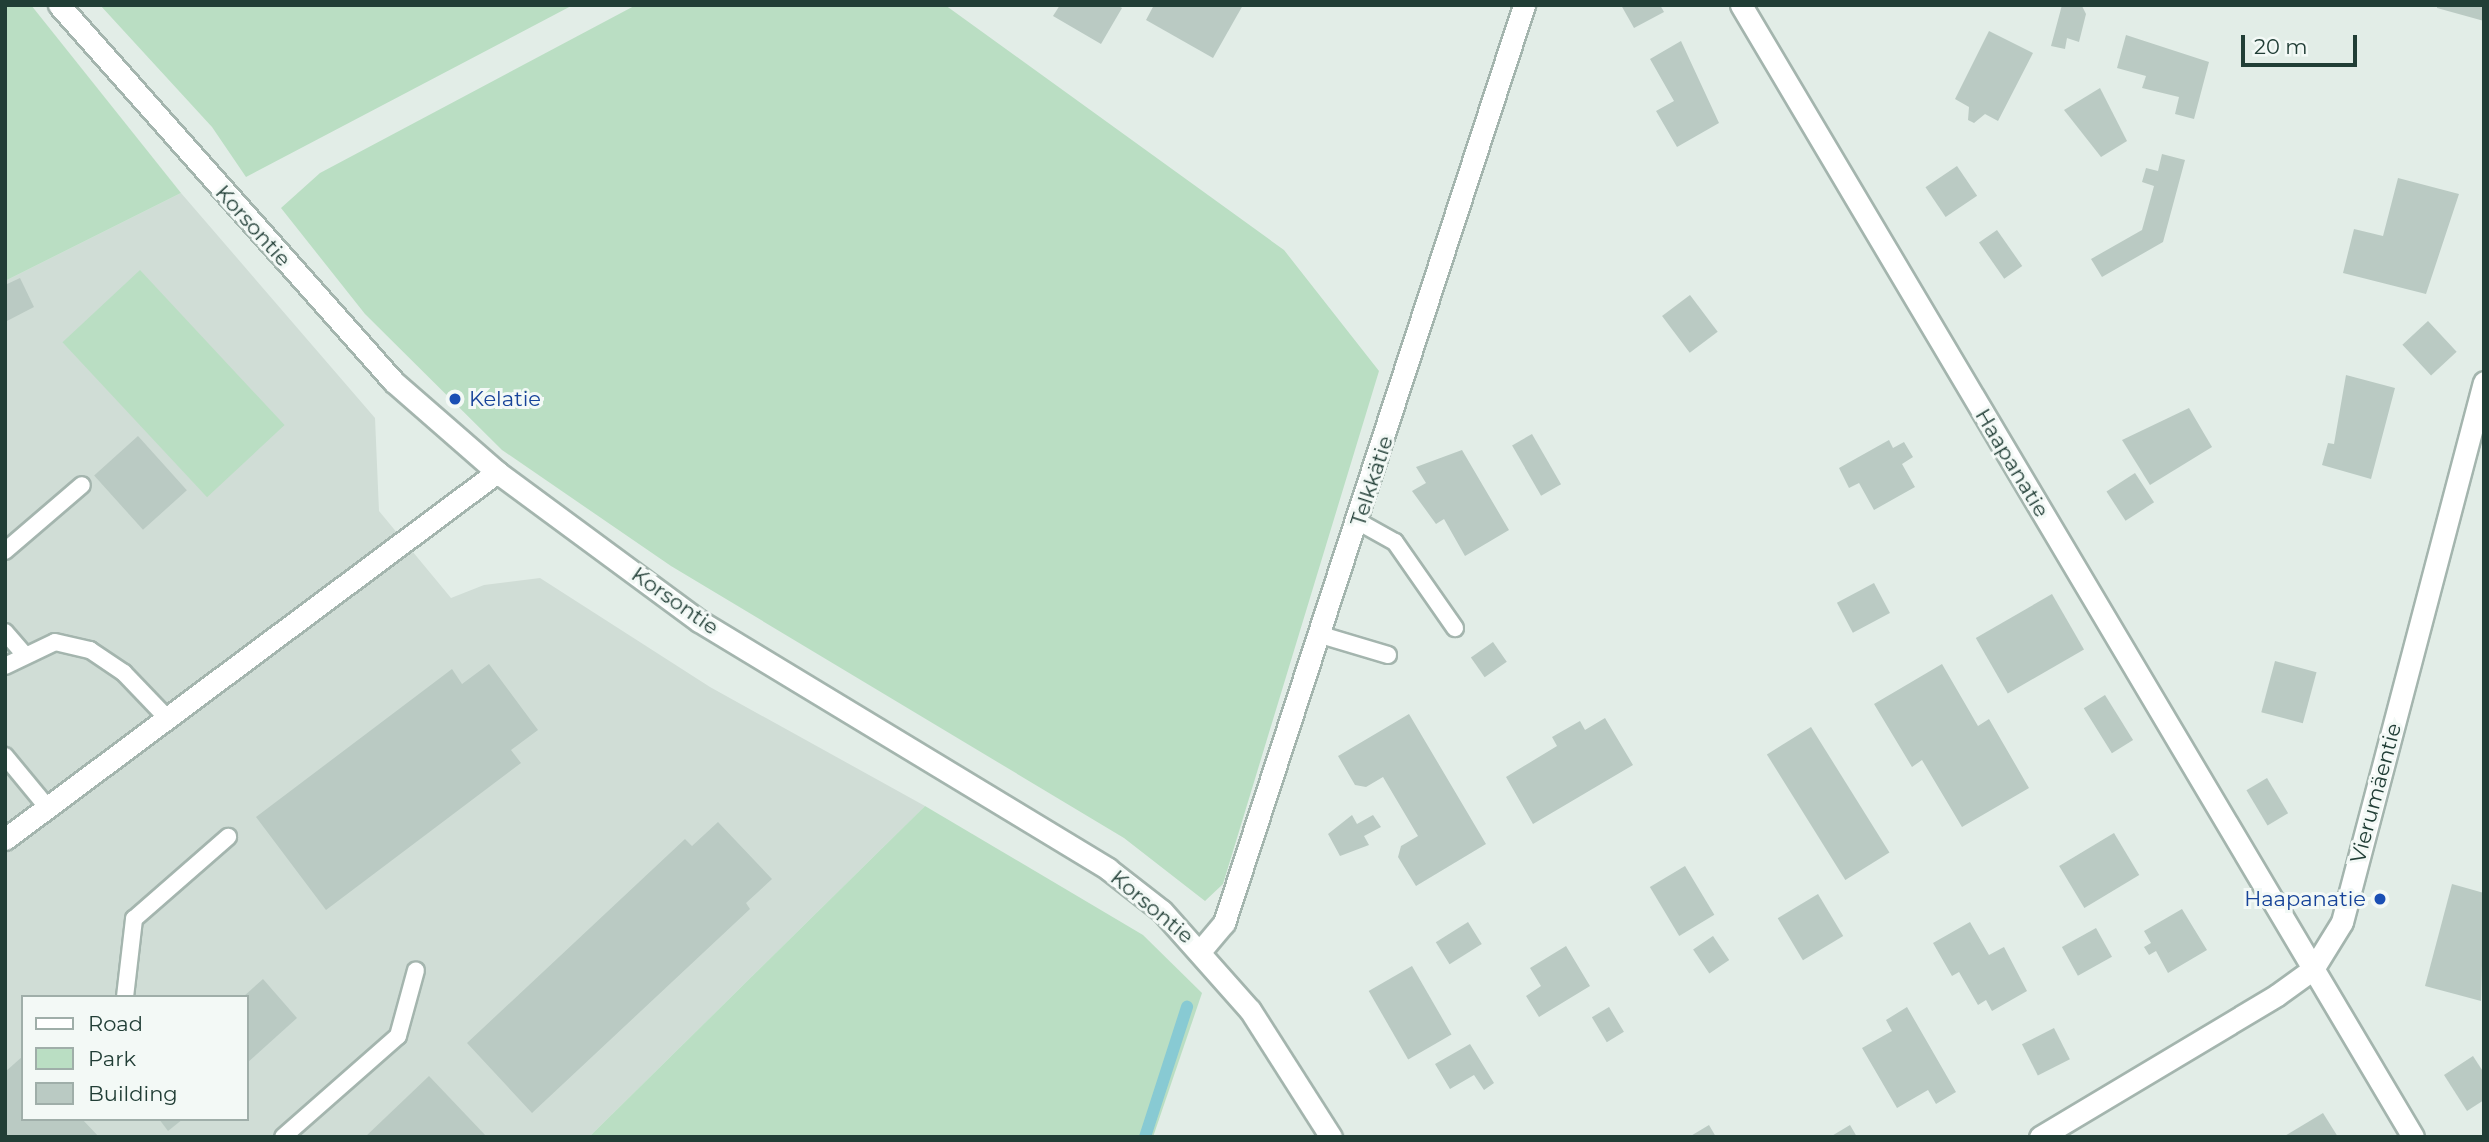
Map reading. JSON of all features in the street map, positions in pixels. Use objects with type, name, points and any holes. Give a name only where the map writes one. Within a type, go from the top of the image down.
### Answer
[{"type":"street","name":"Korsontie","points":[[59,5],[394,382],[497,472],[699,621],[1108,869],[1202,949],[1251,1010],[1331,1137]]},
{"type":"street","name":"Telkkätie","points":[[1202,949],[1224,923],[1359,522],[1524,5]]},
{"type":"street","name":"Haapanatie","points":[[1741,5],[2413,1137]]},
{"type":"street","name":"Vierumäentie","points":[[2039,1137],[2313,969],[2342,922],[2481,405],[2484,382]]},
{"type":"street","points":[[5,839],[169,720],[497,472]]},
{"type":"lane","points":[[5,551],[82,485]]},
{"type":"lane","points":[[1359,522],[1395,542],[1455,628]]},
{"type":"lane","points":[[5,632],[23,653]]},
{"type":"lane","points":[[1321,635],[1388,655]]},
{"type":"lane","points":[[5,666],[23,653],[55,642],[90,650],[124,673],[169,720]]},
{"type":"lane","points":[[5,755],[48,808]]},
{"type":"lane","points":[[125,995],[134,919],[228,837]]},
{"type":"lane","points":[[283,1137],[398,1037],[416,970]]},
{"type":"shaded area","points":[[181,193],[375,418],[379,511],[451,598],[484,585],[540,578],[710,687],[925,806],[589,1137],[5,1137],[5,281]]},
{"type":"green space","points":[[5,5],[31,5],[181,193],[5,281]]},
{"type":"green space","points":[[100,5],[573,5],[246,177],[212,127]]},
{"type":"green space","points":[[636,5],[945,5],[1284,250],[1379,371],[1223,884],[1205,901],[1124,838],[671,566],[502,450],[365,314],[281,208],[320,173]]},
{"type":"green space","points":[[140,270],[285,425],[207,497],[62,342]]},
{"type":"green space","points":[[925,806],[1143,935],[1202,993],[1153,1137],[589,1137]]},
{"type":"building","points":[[1060,5],[1117,5],[1122,8],[1101,44],[1053,16]]},
{"type":"building","points":[[1154,5],[1243,5],[1213,58],[1146,20]]},
{"type":"building","points":[[1621,5],[1660,5],[1664,12],[1634,28]]},
{"type":"building","points":[[2062,5],[2082,6],[2086,14],[2079,42],[2067,38],[2065,49],[2051,46]]},
{"type":"building","points":[[2437,5],[2484,5],[2484,21],[2437,8]]},
{"type":"building","points":[[1989,31],[2033,53],[1998,121],[1985,114],[1974,123],[1968,120],[1969,107],[1955,99]]},
{"type":"building","points":[[2126,35],[2209,62],[2194,119],[2175,114],[2179,97],[2142,88],[2146,76],[2117,68]]},
{"type":"building","points":[[1681,41],[1719,123],[1677,147],[1656,111],[1674,101],[1650,59]]},
{"type":"building","points":[[2100,88],[2127,141],[2101,157],[2064,110]]},
{"type":"building","points":[[2162,154],[2185,160],[2163,242],[2102,277],[2091,259],[2142,230],[2154,186],[2142,182],[2146,168],[2158,171]]},
{"type":"building","points":[[1957,166],[1977,196],[1946,217],[1925,187]]},
{"type":"building","points":[[2398,178],[2459,194],[2426,294],[2343,273],[2354,229],[2383,236]]},
{"type":"building","points":[[1997,230],[2022,266],[2004,279],[1979,243]]},
{"type":"building","points":[[20,278],[34,307],[5,322],[5,285]]},
{"type":"building","points":[[1690,295],[1718,332],[1690,353],[1662,316]]},
{"type":"building","points":[[2428,321],[2457,352],[2431,376],[2402,345]]},
{"type":"building","points":[[2346,375],[2395,388],[2371,479],[2322,465],[2328,443],[2334,444]]},
{"type":"building","points":[[2189,408],[2212,447],[2150,485],[2122,440]]},
{"type":"building","points":[[1532,434],[1561,484],[1541,496],[1512,446]]},
{"type":"building","points":[[138,436],[187,490],[143,530],[94,475]]},
{"type":"building","points":[[1889,440],[1893,448],[1904,442],[1913,457],[1902,464],[1915,487],[1874,510],[1859,483],[1849,488],[1839,468]]},
{"type":"building","points":[[1462,450],[1509,530],[1465,556],[1444,519],[1436,524],[1412,491],[1426,483],[1416,467]]},
{"type":"building","points":[[2135,473],[2154,502],[2126,521],[2106,492]]},
{"type":"building","points":[[1874,583],[1890,613],[1853,633],[1837,603]]},
{"type":"building","points":[[2052,594],[2084,649],[2008,693],[1976,638]]},
{"type":"building","points":[[1493,642],[1507,662],[1485,677],[1471,657]]},
{"type":"building","points":[[2275,661],[2317,672],[2303,723],[2261,712]]},
{"type":"building","points":[[489,664],[538,730],[511,750],[521,763],[326,910],[256,817],[452,669],[462,684]]},
{"type":"building","points":[[1942,664],[1978,726],[1989,719],[2029,788],[1962,827],[1922,760],[1912,767],[1874,704]]},
{"type":"building","points":[[2105,695],[2133,740],[2112,753],[2084,708]]},
{"type":"building","points":[[1409,714],[1486,844],[1416,886],[1398,857],[1401,846],[1418,836],[1383,777],[1366,787],[1355,785],[1338,756]]},
{"type":"building","points":[[1605,718],[1633,765],[1533,824],[1506,777],[1557,746],[1552,737],[1580,721],[1585,730]]},
{"type":"building","points":[[1811,727],[1889,853],[1845,880],[1767,755]]},
{"type":"building","points":[[2267,778],[2288,813],[2268,826],[2246,790]]},
{"type":"building","points":[[1352,815],[1357,824],[1373,815],[1381,827],[1364,836],[1369,845],[1340,856],[1328,834]]},
{"type":"building","points":[[718,822],[772,879],[746,903],[750,909],[532,1113],[467,1043],[685,839],[692,846]]},
{"type":"building","points":[[2114,833],[2139,875],[2084,908],[2059,866]]},
{"type":"building","points":[[1685,866],[1714,915],[1679,936],[1650,887]]},
{"type":"building","points":[[2452,884],[2484,893],[2481,1001],[2425,986]]},
{"type":"building","points":[[1818,894],[1843,936],[1803,960],[1778,918]]},
{"type":"building","points":[[2182,909],[2207,950],[2168,973],[2156,951],[2149,955],[2144,947],[2151,943],[2144,931]]},
{"type":"building","points":[[1468,922],[1482,944],[1450,964],[1436,942]]},
{"type":"building","points":[[1970,922],[1989,955],[2004,947],[2027,991],[1992,1011],[1986,1000],[1978,1005],[1959,972],[1952,976],[1933,943]]},
{"type":"building","points":[[2096,928],[2112,957],[2078,976],[2062,947]]},
{"type":"building","points":[[1713,936],[1729,960],[1709,973],[1693,949]]},
{"type":"building","points":[[1566,946],[1590,986],[1539,1017],[1526,996],[1541,986],[1530,968]]},
{"type":"building","points":[[1412,966],[1452,1034],[1408,1059],[1369,991]]},
{"type":"building","points":[[263,979],[297,1018],[248,1062],[248,995],[245,995]]},
{"type":"building","points":[[1609,1007],[1624,1032],[1607,1042],[1592,1017]]},
{"type":"building","points":[[1907,1007],[1956,1092],[1936,1104],[1928,1090],[1897,1108],[1862,1048],[1892,1031],[1886,1020]]},
{"type":"building","points":[[2054,1028],[2070,1059],[2038,1076],[2022,1044]]},
{"type":"building","points":[[1470,1044],[1494,1083],[1484,1090],[1474,1075],[1450,1089],[1435,1064]]},
{"type":"building","points":[[2473,1056],[2484,1073],[2484,1100],[2467,1111],[2444,1075]]},
{"type":"building","points":[[21,1058],[21,1121],[84,1121],[99,1137],[5,1137],[5,1072]]},
{"type":"building","points":[[429,1076],[487,1137],[365,1137]]},
{"type":"building","points":[[2323,1113],[2338,1137],[2283,1137]]},
{"type":"building","points":[[160,1121],[180,1121],[168,1131]]},
{"type":"building","points":[[1709,1125],[1716,1137],[1689,1137]]},
{"type":"building","points":[[1850,1125],[1857,1137],[1830,1137]]},
{"type":"waterway","points":[[1145,1137],[1187,1007]]},
{"type":"place","name":"Kelatie","points":[[455,399]]},
{"type":"place","name":"Haapanatie","points":[[2380,899]]}]
